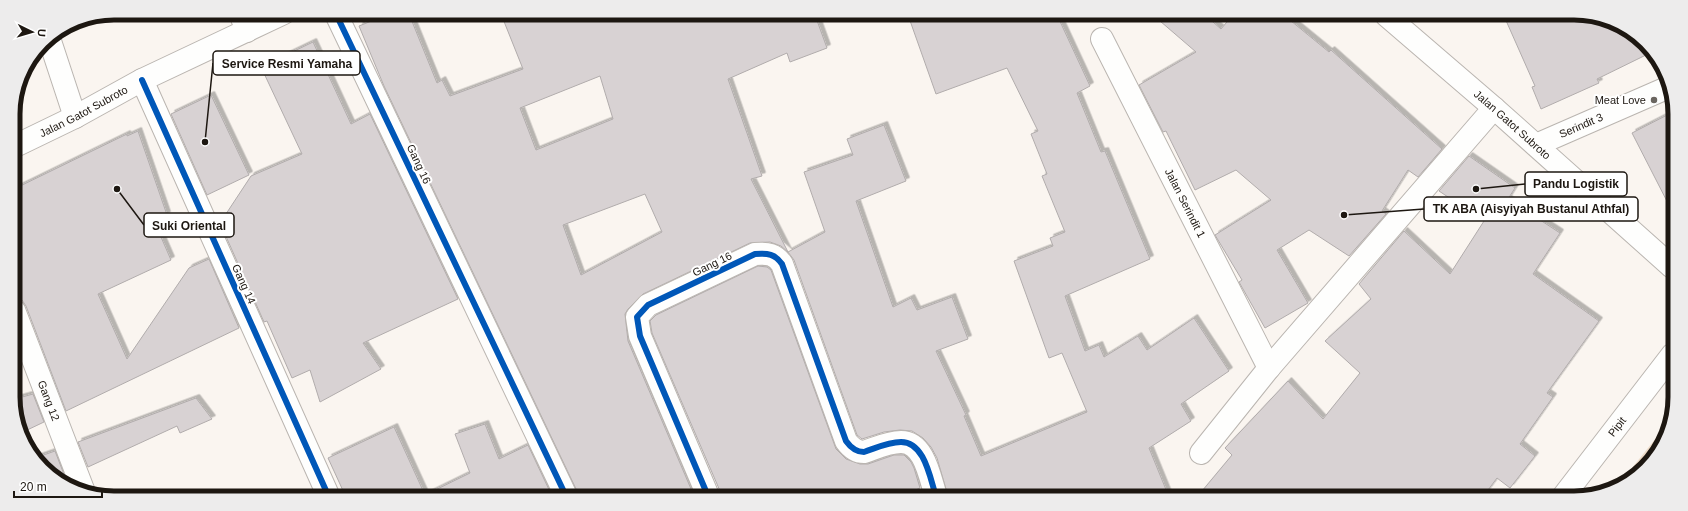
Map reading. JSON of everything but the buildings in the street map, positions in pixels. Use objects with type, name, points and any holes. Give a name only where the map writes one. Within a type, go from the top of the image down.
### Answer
[{"type":"street","name":"Gang 16","points":[[339,20],[564,491]]},
{"type":"street","name":"Jalan Gatot Subroto","points":[[1392,20],[1494,108],[1668,264]]},
{"type":"street","name":"Jalan Gatot Subroto","points":[[20,144],[75,117],[243,22]]},
{"type":"street","name":"Jalan Serindit 1","points":[[1102,39],[1270,368]]},
{"type":"street","points":[[52,47],[75,117]]},
{"type":"street","name":"Gang 14","points":[[142,80],[326,491]]},
{"type":"street","name":"Serindit 3","points":[[1536,146],[1664,89]]},
{"type":"street","points":[[1201,453],[1270,368],[1494,108]]},
{"type":"street","name":"Gang 16","points":[[706,491],[640,336],[637,317],[648,305],[756,254],[765,253],[774,255],[782,264],[846,441],[850,447],[864,452],[899,442],[907,443],[913,446],[923,458],[934,491]]},
{"type":"street","name":"Gang 12","points":[[20,326],[81,485]]},
{"type":"street","name":"Pipit","points":[[1567,491],[1668,360]]},
{"type":"shaded area","points":[[1661,432],[1645,459],[1627,474]]},
{"type":"cycle path","points":[[339,20],[564,491]]},
{"type":"cycle path","points":[[142,80],[326,491]]},
{"type":"cycle path","points":[[706,491],[640,336],[637,317],[648,305],[755,254],[767,254],[774,256],[782,264],[846,441],[854,449],[864,452],[891,443],[901,442],[909,444],[916,448],[921,455],[929,471],[935,491]]},
{"type":"place","name":"Meat Love","points":[[1654,100]]},
{"type":"place","name":"Service Resmi Yamaha","points":[[205,142]]},
{"type":"place","name":"Suki Oriental","points":[[117,189]]},
{"type":"place","name":"Pandu Logistik","points":[[1476,189]]},
{"type":"place","name":"TK ABA (Aisyiyah Bustanul Athfal)","points":[[1344,215]]}]
